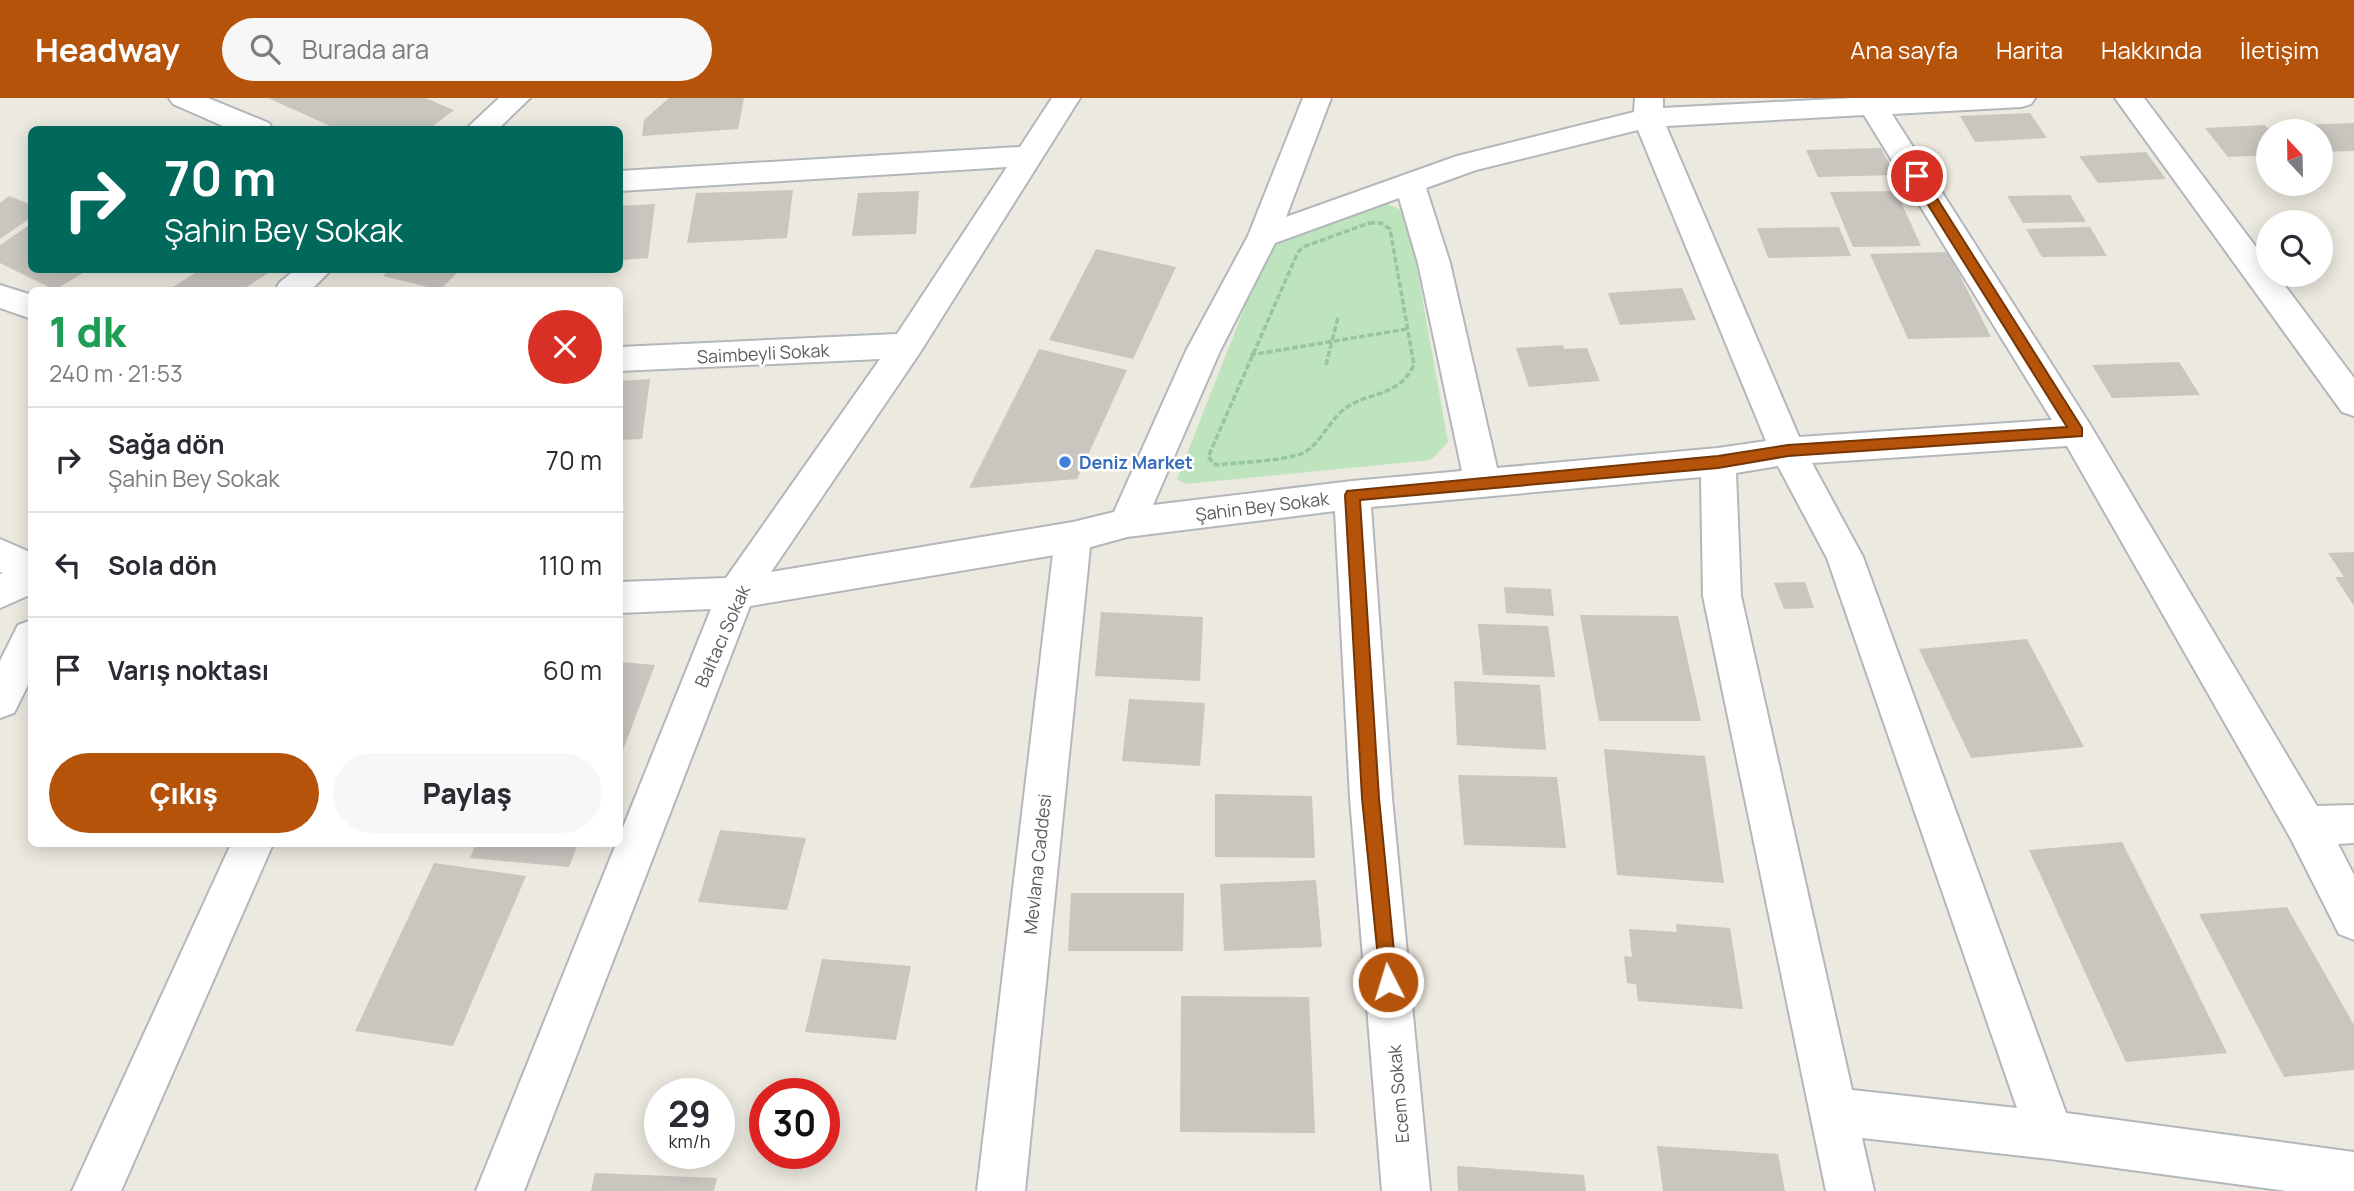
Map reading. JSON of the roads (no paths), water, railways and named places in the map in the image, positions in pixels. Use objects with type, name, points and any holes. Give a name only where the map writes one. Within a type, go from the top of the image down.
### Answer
[{"type":"street","points":[[183,98],[250,126]]},
{"type":"street","points":[[484,126],[516,98]]},
{"type":"street","name":"Baltacı Sokak","points":[[499,1191],[736,593],[907,346],[1066,98]]},
{"type":"street","points":[[1127,523],[1203,351],[1263,236],[1317,98]]},
{"type":"street","points":[[1263,236],[1467,163],[1648,108],[1873,106],[2021,98]]},
{"type":"street","points":[[2129,98],[2354,403]]},
{"type":"street","points":[[1873,106],[2077,432],[2306,825],[2354,919]]},
{"type":"street","points":[[1648,108],[1788,451],[1845,557],[2050,1135]]},
{"type":"street","points":[[623,181],[1029,156]]},
{"type":"street","points":[[1410,184],[1434,264],[1482,482]]},
{"type":"street","points":[[295,287],[312,273]]},
{"type":"street","points":[[0,296],[28,306]]},
{"type":"street","name":"Saimbeyli Sokak","points":[[623,359],[907,346]]},
{"type":"street","name":"Şahin Bey Sokak","points":[[623,597],[736,593],[1073,537],[1127,523],[1352,495],[1718,462],[1788,451],[2077,432]]},
{"type":"street","points":[[1718,462],[1721,596],[1850,1191]]},
{"type":"street","name":"Ecem Sokak","points":[[1352,495],[1371,798],[1406,1191]]},
{"type":"street","name":"Mevlana Caddesi","points":[[1001,1191],[1073,537]]},
{"type":"street","points":[[0,554],[28,571]]},
{"type":"street","points":[[0,592],[28,575]]},
{"type":"street","points":[[0,701],[28,644]]},
{"type":"street","points":[[2306,825],[2354,824]]},
{"type":"street","points":[[96,1191],[251,847]]},
{"type":"street","points":[[1832,1111],[2050,1135],[2354,1176]]},
{"type":"place","name":"Deniz Market","points":[[1065,462]]}]
